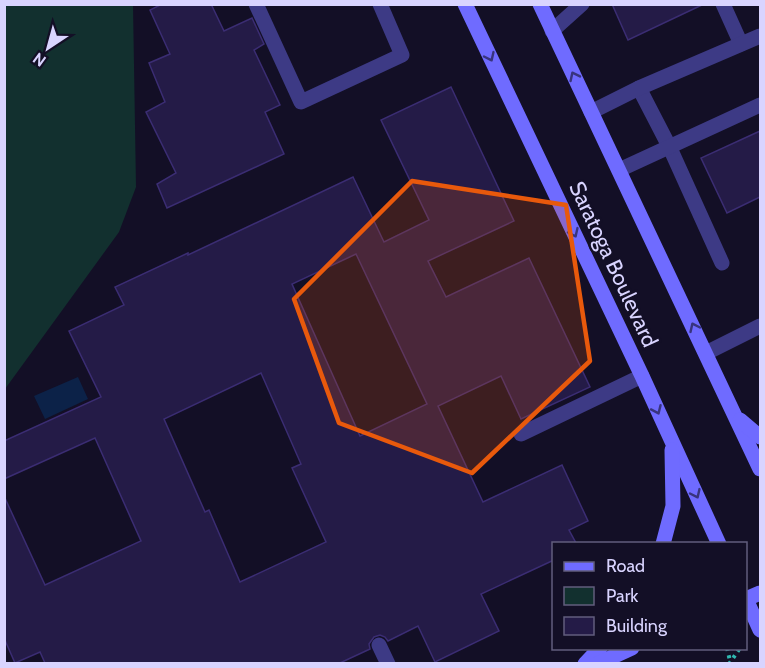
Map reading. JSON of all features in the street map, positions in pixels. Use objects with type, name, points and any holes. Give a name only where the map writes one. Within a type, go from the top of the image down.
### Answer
[{"type":"main road","name":"Saratoga Boulevard","points":[[465,4],[719,542]]},
{"type":"main road","name":"Saratoga Boulevard","points":[[540,4],[760,469]]},
{"type":"main road","points":[[737,418],[760,437]]},
{"type":"main road","points":[[663,542],[673,506],[672,444]]},
{"type":"main road","points":[[747,601],[760,630]]},
{"type":"main road","points":[[585,663],[598,650]]},
{"type":"main road","points":[[597,663],[627,650]]},
{"type":"lane","points":[[256,4],[301,102],[402,56],[381,5]]},
{"type":"lane","points":[[552,31],[582,4]]},
{"type":"lane","points":[[723,4],[741,44]]},
{"type":"lane","points":[[591,112],[639,88],[760,36]]},
{"type":"lane","points":[[639,88],[670,148],[722,264]]},
{"type":"lane","points":[[619,170],[760,105]]},
{"type":"lane","points":[[706,353],[760,326]]},
{"type":"lane","points":[[520,434],[642,376]]},
{"type":"lane","points":[[379,645],[388,663]]},
{"type":"path","points":[[729,662],[738,650]]},
{"type":"highlighted area","points":[[412,181],[566,205],[590,361],[472,473],[339,423],[294,299]]},
{"type":"green space","points":[[5,4],[133,5],[136,187],[119,232],[5,389]]},
{"type":"water","points":[[78,377],[88,399],[45,419],[34,396]]},
{"type":"building","points":[[162,4],[211,4],[224,31],[252,18],[264,44],[254,50],[280,105],[265,112],[284,154],[167,208],[157,184],[176,173],[146,112],[165,102],[149,63],[170,54],[150,10]]},
{"type":"building","points":[[612,4],[704,4],[628,40]]},
{"type":"building","points":[[451,87],[514,221],[428,261],[446,297],[529,258],[590,387],[521,419],[501,376],[438,406],[483,502],[562,465],[588,521],[569,530],[575,542],[552,542],[552,561],[481,594],[499,631],[435,662],[418,626],[388,641],[380,635],[374,637],[369,644],[370,649],[340,663],[45,663],[40,652],[15,663],[4,638],[4,496],[45,585],[141,541],[95,438],[4,479],[4,441],[101,397],[69,331],[124,305],[115,287],[353,177],[384,242],[429,220],[381,120]],"holes":[[[356,254],[427,404],[360,436],[292,284]],[[261,373],[301,464],[292,468],[326,542],[240,582],[209,510],[205,512],[164,419]]]},
{"type":"building","points":[[760,131],[760,197],[727,213],[701,158]]}]
